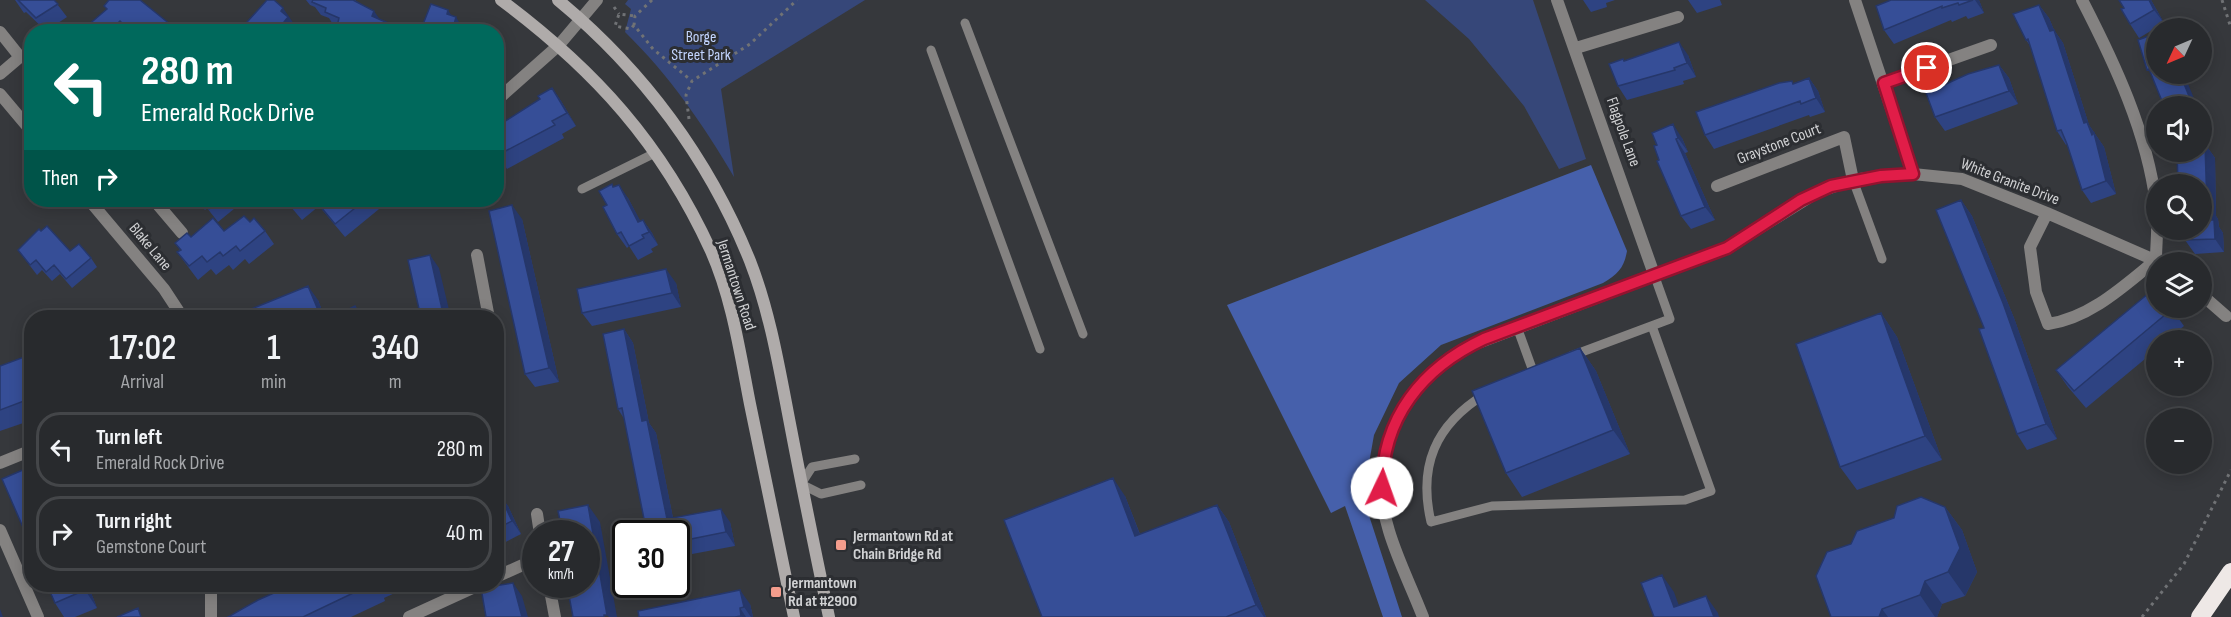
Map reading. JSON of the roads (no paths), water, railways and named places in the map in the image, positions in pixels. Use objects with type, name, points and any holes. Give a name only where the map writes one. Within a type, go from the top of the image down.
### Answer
[{"type":"highway","points":[[2200,617],[2231,572]]},
{"type":"main road","name":"Jermantown Road","points":[[501,0],[559,45],[615,101],[655,153],[711,252],[727,298],[794,617]]},
{"type":"main road","name":"Jermantown Road","points":[[558,0],[581,19],[665,110],[688,141],[729,216],[750,262],[766,312],[829,617]]},
{"type":"street","points":[[504,94],[559,45],[597,0]]},
{"type":"street","name":"Flagpole Lane","points":[[1557,0],[1576,48],[1655,277]]},
{"type":"street","points":[[1855,0],[1913,174]]},
{"type":"street","points":[[2082,0],[2120,75],[2144,149],[2156,205],[2157,252]]},
{"type":"street","points":[[1576,48],[1678,17]]},
{"type":"street","points":[[0,32],[20,57],[0,74]]},
{"type":"street","points":[[1884,83],[1991,45]]},
{"type":"street","points":[[0,94],[24,122]]},
{"type":"street","name":"Graystone Court","points":[[1717,186],[1844,137],[1853,180]]},
{"type":"street","name":"White Granite Drive","points":[[1423,617],[1389,531],[1384,511],[1382,475],[1387,442],[1407,399],[1432,371],[1465,348],[1727,248],[1801,200],[1824,189],[1853,180],[1913,174],[1962,179],[2146,256]]},
{"type":"street","name":"Blake Lane","points":[[94,207],[164,289],[178,310]]},
{"type":"street","points":[[160,207],[182,233]]},
{"type":"street","points":[[2047,213],[2030,247],[2036,292],[2048,324],[2063,322],[2110,297],[2146,269]]},
{"type":"street","points":[[477,255],[487,310]]},
{"type":"street","points":[[2212,304],[2226,316]]},
{"type":"street","points":[[0,463],[24,453]]},
{"type":"street","points":[[537,514],[538,520]]},
{"type":"street","points":[[0,530],[24,585]]},
{"type":"street","points":[[504,573],[522,565]]},
{"type":"street","points":[[27,592],[38,617]]},
{"type":"street","points":[[211,592],[211,617]]},
{"type":"street","points":[[409,617],[464,592]]},
{"type":"street","points":[[551,598],[555,617]]},
{"type":"lane","points":[[965,23],[1083,334]]},
{"type":"lane","points":[[932,50],[1040,349]]},
{"type":"lane","points":[[582,189],[655,153]]},
{"type":"lane","points":[[1853,180],[1882,259]]},
{"type":"lane","points":[[1563,360],[1670,319],[1655,277]]},
{"type":"lane","points":[[1493,389],[1473,401],[1455,418],[1430,457],[1425,478],[1431,522],[1492,506],[1685,500],[1711,491],[1652,326]]},
{"type":"lane","points":[[1516,327],[1528,372],[1543,367]]},
{"type":"lane","points":[[855,459],[812,467],[801,484],[821,494],[861,485]]},
{"type":"place","name":"Jermantown Rd at Chain Bridge Rd","points":[[841,545]]},
{"type":"place","name":"Jermantown Rd at #2900","points":[[776,592]]},
{"type":"park label","name":"Borge Street Park","points":[[701,46]]}]
